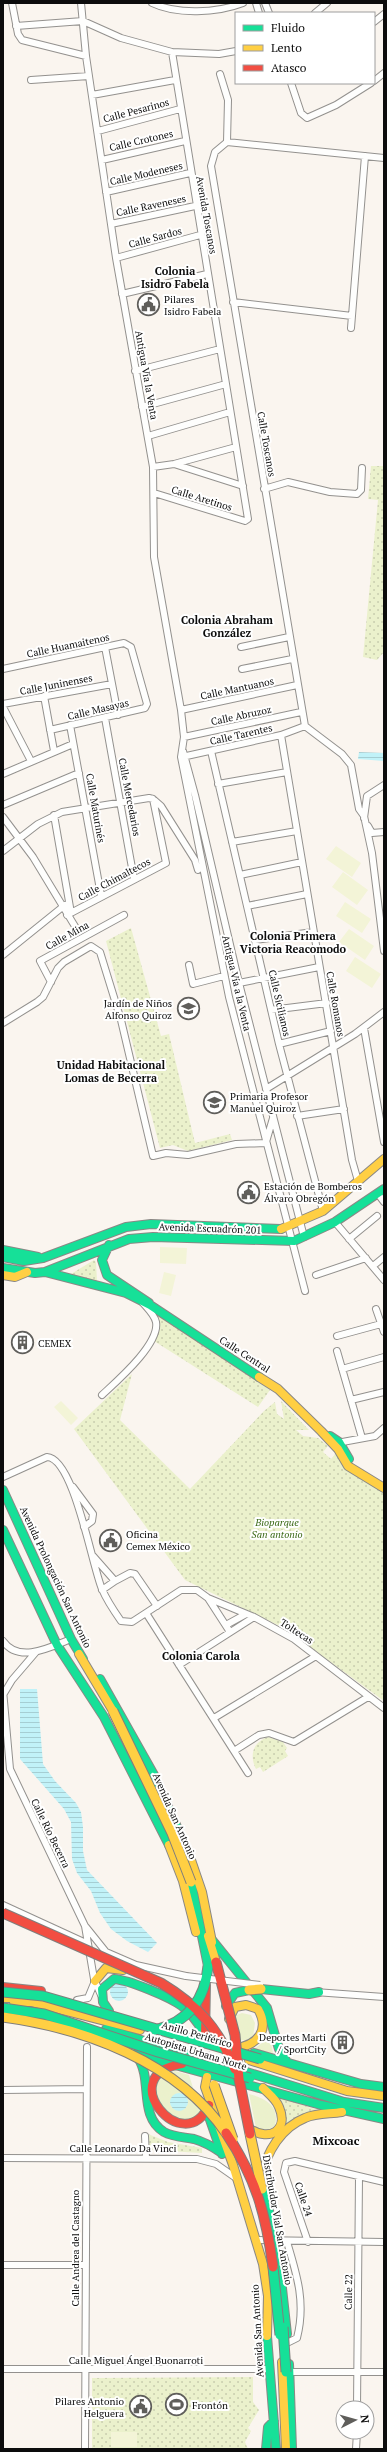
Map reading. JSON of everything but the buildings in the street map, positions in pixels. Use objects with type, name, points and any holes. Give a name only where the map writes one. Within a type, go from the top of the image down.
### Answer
[{"type":"main road","name":"Avenida Escuadrón 201","points":[[3,1257],[24,1261],[43,1258],[126,1226],[151,1224],[282,1229],[300,1223],[323,1211],[384,1159]]},
{"type":"main road","name":"Avenida Escuadrón 201","points":[[28,1272],[45,1272],[70,1264],[110,1245],[129,1239],[154,1237],[294,1241],[336,1222],[382,1195]]},
{"type":"main road","points":[[259,1229],[259,1241]]},
{"type":"main road","name":"Calle Central","points":[[110,1245],[102,1260],[106,1275],[278,1389],[321,1431],[337,1444]]},
{"type":"main road","points":[[3,1250],[43,1258]]},
{"type":"main road","points":[[3,1268],[28,1272]]},
{"type":"main road","points":[[3,1275],[15,1277],[28,1272]]},
{"type":"main road","name":"Calle Central","points":[[45,1272],[142,1298]]},
{"type":"main road","points":[[337,1444],[356,1467],[384,1484]]},
{"type":"main road","points":[[337,1444],[348,1466],[384,1488]]},
{"type":"main road","name":"Avenida Prolongación San Antonio","points":[[3,1490],[78,1654],[95,1672],[123,1715],[168,1806],[190,1880],[212,1940],[228,2026]]},
{"type":"main road","name":"Avenida Prolongación San Antonio","points":[[3,1530],[57,1645],[107,1724],[165,1836],[190,1880],[206,1978],[207,1991],[205,2037],[197,2021],[182,2006],[125,1980],[118,1978],[108,1982],[102,1989],[101,1995]]},
{"type":"main road","name":"Avenida San Antonio","points":[[78,1654],[113,1711],[172,1833],[190,1880],[225,1997]]},
{"type":"main road","points":[[6,2009],[31,2002],[140,2030],[157,2030],[183,2019],[202,1998],[208,1977],[190,1880]]},
{"type":"main road","points":[[3,1913],[182,1995],[211,2020],[226,2046],[239,2079]]},
{"type":"main road","points":[[212,1940],[265,2005],[272,2021],[278,2050],[287,2062]]},
{"type":"main road","points":[[106,1952],[120,1969]]},
{"type":"main road","points":[[95,1981],[98,1975],[106,1968],[120,1969],[181,1997],[188,1998],[200,1991],[206,1978]]},
{"type":"main road","points":[[3,1987],[35,1990],[77,2000],[132,2018],[234,2045],[361,2084],[384,2087]]},
{"type":"main road","points":[[226,2013],[228,2002],[232,1995],[239,1991],[261,1987],[309,1994],[319,1992]]},
{"type":"main road","name":"Autopista Urbana Norte","points":[[3,1992],[43,1996],[260,2059],[345,2087],[384,2093]]},
{"type":"main road","points":[[101,1995],[109,2011]]},
{"type":"main road","name":"Distribuidor Vial San Antonio","points":[[225,1997],[239,2063],[239,2079],[279,2282],[291,2449]]},
{"type":"main road","name":"Anillo Periférico","points":[[3,1998],[32,1998],[346,2091],[384,2096]]},
{"type":"main road","points":[[3,2002],[6,2009]]},
{"type":"main road","points":[[239,2006],[253,2006],[263,2017],[263,2031],[259,2039],[249,2046],[234,2045],[228,2026],[230,2015],[239,2006]]},
{"type":"main road","points":[[6,2009],[79,2028],[144,2051],[160,2053]]},
{"type":"main road","points":[[6,2009],[88,2024],[344,2102],[384,2108]]},
{"type":"main road","name":"Distribuidor Vial San Antonio","points":[[6,2009],[102,2041],[133,2055],[158,2070],[178,2085],[216,2121],[239,2154],[259,2197],[271,2255],[284,2344],[286,2449]]},
{"type":"main road","name":"Autopista Urbana Norte","points":[[6,2009],[44,2014],[160,2053],[342,2107],[384,2112]]},
{"type":"main road","points":[[117,2022],[132,2018]]},
{"type":"main road","points":[[3,2021],[20,2022],[49,2029],[132,2054],[186,2066],[342,2112],[384,2119]]},
{"type":"main road","points":[[79,2028],[102,2041]]},
{"type":"main road","points":[[132,2054],[143,2066],[147,2104],[156,2125],[167,2133],[202,2141],[222,2153],[233,2165]]},
{"type":"main road","points":[[208,2105],[195,2121],[185,2124],[171,2122],[160,2112],[153,2093],[156,2078],[164,2068],[218,2064]]},
{"type":"main road","name":"Avenida San Antonio","points":[[210,2081],[205,2087],[208,2105],[233,2165],[257,2240],[268,2296],[270,2368],[276,2449]]},
{"type":"main road","name":"Distribuidor Vial San Antonio","points":[[210,2081],[255,2198],[268,2255],[284,2344]]},
{"type":"main road","points":[[250,2129],[259,2135],[269,2135],[275,2133],[281,2125],[282,2115],[280,2106],[263,2088]]},
{"type":"main road","points":[[242,2090],[262,2176],[275,2242],[284,2344],[289,2372],[291,2449]]},
{"type":"main road","points":[[208,2105],[212,2130],[222,2153]]},
{"type":"main road","points":[[262,2176],[269,2153],[292,2126],[308,2117],[342,2112]]},
{"type":"main road","points":[[266,2449],[268,2427],[274,2421]]},
{"type":"street","points":[[12,3],[16,26],[22,40],[86,56]]},
{"type":"street","name":"Antigua Vía la Venta","points":[[81,3],[86,56],[116,258],[153,467],[154,493],[152,532],[154,557],[181,710],[184,737],[182,750]]},
{"type":"street","points":[[152,3],[169,8],[198,10],[222,8],[243,3]]},
{"type":"street","points":[[316,12],[327,3]]},
{"type":"street","points":[[375,21],[384,14]]},
{"type":"street","points":[[16,26],[83,21],[121,38],[172,52],[219,54],[235,51]]},
{"type":"street","name":"Avenida Toscanos","points":[[172,52],[195,206],[248,518],[245,521]]},
{"type":"street","points":[[375,80],[384,73]]},
{"type":"street","points":[[220,74],[228,100],[227,142],[384,158]]},
{"type":"street","points":[[31,80],[89,76]]},
{"type":"street","points":[[92,95],[175,80]]},
{"type":"street","points":[[292,84],[301,114],[307,118],[336,105],[369,84]]},
{"type":"street","name":"Calle Pesarinos","points":[[98,131],[180,109]]},
{"type":"street","name":"Calle Crotones","points":[[102,160],[185,140]]},
{"type":"street","name":"Calle Toscanos","points":[[227,142],[215,152],[211,166],[292,659],[301,712],[305,726]]},
{"type":"street","points":[[351,328],[365,156]]},
{"type":"street","name":"Calle Modeneses","points":[[106,192],[190,173]]},
{"type":"street","name":"Calle Raveneses","points":[[111,224],[195,206]]},
{"type":"street","name":"Calle Sardos","points":[[116,258],[200,235]]},
{"type":"street","points":[[122,294],[207,274]]},
{"type":"street","points":[[233,302],[352,316]]},
{"type":"street","points":[[135,371],[220,349]]},
{"type":"street","points":[[142,407],[226,384]]},
{"type":"street","points":[[148,436],[230,412]]},
{"type":"street","points":[[153,467],[174,464],[236,447]]},
{"type":"street","points":[[174,464],[242,486]]},
{"type":"street","points":[[264,489],[288,482],[330,492],[357,494],[361,490],[362,468]]},
{"type":"street","name":"Calle Aretinos","points":[[154,493],[245,521]]},
{"type":"street","points":[[241,647],[289,637]]},
{"type":"street","name":"Calle Huamaitenos","points":[[3,669],[124,643],[131,647],[133,652],[147,704]]},
{"type":"street","points":[[105,647],[118,715]]},
{"type":"street","points":[[242,669],[292,659]]},
{"type":"street","name":"Calle Juninenses","points":[[3,706],[44,696],[112,684]]},
{"type":"street","name":"Calle Mantuanos","points":[[181,710],[297,685]]},
{"type":"street","points":[[44,696],[54,751]]},
{"type":"street","name":"Calle Masayas","points":[[50,730],[118,715],[143,708],[147,704]]},
{"type":"street","points":[[3,706],[31,761]]},
{"type":"street","name":"Calle Abruzoz","points":[[184,737],[301,712]]},
{"type":"street","name":"Calle Mercedarios","points":[[104,718],[121,802],[134,879]]},
{"type":"street","name":"Calle Maturinés","points":[[70,725],[101,895]]},
{"type":"street","points":[[305,726],[348,759],[354,773],[360,809],[372,833],[384,832]]},
{"type":"street","name":"Calle Tarentes","points":[[184,757],[281,735],[305,726]]},
{"type":"street","name":"Calle Romanos","points":[[281,735],[319,967],[327,1003],[352,1160],[358,1181]]},
{"type":"street","points":[[3,774],[73,744]]},
{"type":"street","name":"Antigua Vía a la Venta","points":[[182,750],[206,843],[239,983],[304,1237]]},
{"type":"street","name":"Calle Sicilianos","points":[[210,751],[279,1044],[323,1211]]},
{"type":"street","name":"Antigua Vía a la Venta","points":[[184,757],[194,827],[224,976],[266,1143],[294,1241],[305,1291]]},
{"type":"street","points":[[218,784],[287,772]]},
{"type":"street","points":[[3,804],[79,774]]},
{"type":"street","points":[[384,785],[367,796],[364,816],[372,853],[384,951]]},
{"type":"street","points":[[3,851],[54,816],[86,808],[149,798],[161,806],[195,860],[198,870]]},
{"type":"street","name":"Calle Chimaltecos","points":[[69,914],[101,895],[166,863],[153,800]]},
{"type":"street","points":[[54,816],[69,900],[69,914]]},
{"type":"street","points":[[3,817],[33,857],[62,908],[69,914],[76,928]]},
{"type":"street","name":"Antigua Vía a la Venta","points":[[194,827],[206,843]]},
{"type":"street","points":[[232,842],[296,831]]},
{"type":"street","points":[[240,874],[302,862]]},
{"type":"street","points":[[247,906],[307,894]]},
{"type":"street","points":[[3,955],[62,908],[69,900]]},
{"type":"street","name":"Calle Mina","points":[[51,982],[40,962],[124,915]]},
{"type":"street","points":[[255,940],[314,932]]},
{"type":"street","points":[[3,1023],[37,1002],[43,996],[58,968],[70,957],[91,946],[100,952],[121,1020],[153,1156],[166,1153],[188,1155],[236,1144],[266,1143]]},
{"type":"street","points":[[189,965],[193,984],[224,976]]},
{"type":"street","points":[[239,983],[319,967]]},
{"type":"street","points":[[271,1010],[327,1003]]},
{"type":"street","points":[[266,1089],[364,1028],[384,1012]]},
{"type":"street","points":[[364,1028],[384,1142]]},
{"type":"street","points":[[279,1044],[331,1031]]},
{"type":"street","points":[[297,1116],[344,1109]]},
{"type":"street","name":"Antigua Vía a la Venta","points":[[266,1143],[273,1116]]},
{"type":"street","points":[[349,1239],[377,1216]]},
{"type":"street","points":[[336,1222],[384,1280]]},
{"type":"street","points":[[372,1266],[384,1257]]},
{"type":"street","points":[[316,1276],[366,1258]]},
{"type":"street","points":[[102,1395],[130,1369],[155,1334],[156,1320],[142,1298]]},
{"type":"street","points":[[376,1309],[384,1332]]},
{"type":"street","points":[[337,1336],[381,1324]]},
{"type":"street","points":[[337,1351],[362,1438]]},
{"type":"street","points":[[342,1369],[384,1357]]},
{"type":"street","points":[[350,1400],[384,1392]]},
{"type":"street","points":[[337,1444],[375,1436],[384,1430]]},
{"type":"street","points":[[3,1477],[47,1457],[52,1457],[71,1485],[94,1514],[92,1521],[84,1527]]},
{"type":"street","points":[[71,1485],[102,1590],[121,1621],[132,1622],[157,1606],[135,1574],[130,1573],[102,1590]]},
{"type":"street","points":[[92,1555],[115,1581]]},
{"type":"street","name":"Toltecas","points":[[157,1606],[181,1590],[196,1590],[208,1598],[254,1617],[294,1639],[384,1708]]},
{"type":"street","points":[[208,1598],[230,1632]]},
{"type":"street","points":[[146,1613],[248,1773]]},
{"type":"street","points":[[226,1625],[246,1614]]},
{"type":"street","points":[[179,1665],[254,1617]]},
{"type":"street","points":[[3,1641],[15,1650],[36,1652],[71,1639]]},
{"type":"street","points":[[3,1695],[12,1680],[36,1652]]},
{"type":"street","points":[[214,1718],[316,1656]]},
{"type":"street","name":"Calle Río Becerra","points":[[3,1690],[9,1761],[12,1777],[85,1926],[95,1981],[101,1995]]},
{"type":"street","points":[[234,1751],[259,1735],[269,1733],[294,1742],[368,1697]]},
{"type":"street","points":[[3,1905],[88,1944]]},
{"type":"street","points":[[85,1926],[106,1952],[136,1965],[186,1976],[261,1987]]},
{"type":"street","points":[[77,2000],[83,2000],[89,1996],[95,1981]]},
{"type":"street","points":[[319,1992],[384,1997]]},
{"type":"street","name":"Calle Andrea del Castagno","points":[[85,2449],[85,2158],[87,2047]]},
{"type":"street","points":[[3,2090],[86,2089]]},
{"type":"street","points":[[145,2136],[146,2158]]},
{"type":"street","name":"Calle Leonardo Da Vinci","points":[[3,2158],[146,2158],[203,2160],[221,2167],[237,2179]]},
{"type":"street","name":"Calle 24","points":[[308,2242],[284,2172],[286,2163],[295,2161],[359,2177]]},
{"type":"street","points":[[359,2177],[384,2182]]},
{"type":"street","name":"Calle 22","points":[[357,2400],[359,2177]]},
{"type":"street","points":[[257,2240],[275,2242],[384,2242]]},
{"type":"street","points":[[284,2344],[298,2338],[302,2301],[301,2288],[287,2242]]},
{"type":"street","points":[[3,2265],[85,2265]]},
{"type":"street","name":"Calle Miguel Ángel Buonarroti","points":[[3,2369],[86,2371],[270,2368]]},
{"type":"street","points":[[289,2372],[384,2372]]},
{"type":"green space","points":[[371,466],[384,466],[384,652],[377,660],[363,657],[378,500],[368,499]]},
{"type":"green space","points":[[336,846],[361,863],[352,877],[326,859]]},
{"type":"green space","points":[[343,872],[368,890],[357,905],[332,887]]},
{"type":"green space","points":[[345,902],[371,919],[362,933],[336,916]]},
{"type":"green space","points":[[131,928],[161,1036],[169,1034],[195,1143],[230,1134],[232,1140],[188,1151],[173,1145],[160,1148],[106,941]]},
{"type":"green space","points":[[349,929],[374,946],[365,960],[339,942]]},
{"type":"green space","points":[[355,957],[381,974],[372,988],[346,971]]},
{"type":"green space","points":[[160,1247],[187,1248],[186,1264],[160,1263]]},
{"type":"green space","points":[[94,1260],[96,1262],[97,1281],[71,1274]]},
{"type":"green space","points":[[164,1272],[176,1275],[171,1296],[159,1293]]},
{"type":"green space","points":[[155,1313],[270,1390],[258,1407],[154,1341],[159,1329]]},
{"type":"green space","name":"Bioparque San antonio","points":[[132,1374],[120,1420],[190,1489],[264,1411],[275,1402],[277,1414],[284,1419],[281,1401],[309,1430],[296,1430],[303,1436],[318,1438],[328,1446],[323,1452],[331,1459],[337,1452],[346,1468],[384,1491],[384,1701],[284,1628],[185,1580],[74,1429]]},
{"type":"green space","points":[[61,1401],[78,1418],[71,1425],[54,1407]]},
{"type":"green space","points":[[268,1737],[283,1742],[287,1748],[285,1751],[288,1756],[263,1772],[260,1767],[256,1769],[253,1754],[259,1742]]},
{"type":"green space","points":[[242,2013],[251,2015],[255,2023],[253,2037],[246,2040],[238,2040],[234,2016]]},
{"type":"green space","points":[[269,2033],[273,2053],[254,2049],[266,2040]]},
{"type":"green space","points":[[175,2071],[189,2075],[201,2113],[188,2122],[168,2118],[157,2096],[156,2084],[159,2079],[165,2074]]},
{"type":"green space","points":[[249,2094],[261,2098],[273,2108],[276,2118],[275,2125],[273,2127],[266,2130],[256,2128]]},
{"type":"green space","points":[[277,2097],[318,2110],[284,2128],[285,2113]]},
{"type":"green space","points":[[148,2134],[168,2142],[202,2148],[202,2153],[149,2150]]},
{"type":"green space","points":[[253,2377],[253,2402],[259,2410],[248,2428],[251,2431],[245,2442],[248,2449],[92,2449],[92,2378]]},
{"type":"green space","points":[[111,2432],[137,2432],[137,2447],[111,2447]]},
{"type":"water","points":[[359,752],[384,753],[384,761],[358,759]]},
{"type":"water","points":[[20,1689],[37,1689],[43,1764],[55,1781],[76,1803],[81,1812],[83,1827],[83,1851],[87,1870],[157,1943],[148,1952],[127,1941],[111,1929],[100,1913],[91,1891],[77,1873],[72,1859],[71,1822],[64,1809],[20,1759]]},
{"type":"water","points":[[119,1983],[125,1986],[128,1992],[125,1998],[119,2001],[113,1998],[110,1992],[113,1986]]},
{"type":"water","points":[[179,2093],[185,2096],[188,2102],[185,2108],[179,2111],[173,2108],[170,2102],[173,2096]]},
{"type":"tunnel","points":[[205,2038],[206,2066]]},
{"type":"traffic: fast","points":[[3,1268],[35,1273],[45,1272],[129,1239],[153,1237],[294,1241],[335,1222],[384,1189]]},
{"type":"traffic: fast","points":[[3,1257],[24,1261],[43,1258],[126,1227],[151,1224],[281,1229]]},
{"type":"traffic: fast","points":[[109,1245],[102,1260],[107,1275],[149,1303]]},
{"type":"traffic: fast","points":[[3,1250],[38,1257]]},
{"type":"traffic: fast","points":[[45,1272],[126,1293],[150,1305],[259,1377]]},
{"type":"traffic: fast","points":[[330,1436],[339,1442],[349,1459]]},
{"type":"traffic: fast","points":[[3,1490],[71,1639],[83,1659]]},
{"type":"traffic: fast","points":[[3,1530],[57,1645],[104,1717],[169,1845]]},
{"type":"traffic: fast","points":[[100,1679],[154,1775],[189,1854]]},
{"type":"traffic: fast","points":[[191,1882],[208,1966]]},
{"type":"traffic: fast","points":[[212,1940],[267,2008],[279,2049],[287,2062]]},
{"type":"traffic: fast","points":[[155,2030],[177,2021],[193,2008],[203,1989],[208,1966]]},
{"type":"traffic: fast","points":[[109,2011],[103,2002],[102,1989],[114,1979],[121,1980],[176,2002],[189,2012],[205,2035]]},
{"type":"traffic: fast","points":[[261,1989],[309,1994],[319,1992]]},
{"type":"traffic: fast","points":[[226,2006],[235,1993],[249,1990]]},
{"type":"traffic: fast","points":[[3,1992],[43,1996],[260,2059]]},
{"type":"traffic: fast","points":[[3,2008],[44,2014],[158,2052],[250,2078]]},
{"type":"traffic: fast","points":[[106,2029],[202,2059]]},
{"type":"traffic: fast","points":[[254,2053],[361,2084],[384,2087]]},
{"type":"traffic: fast","points":[[135,2054],[321,2105],[384,2119]]},
{"type":"traffic: fast","points":[[138,2058],[145,2077],[148,2107],[151,2117],[156,2125],[167,2134],[198,2140],[222,2153]]},
{"type":"traffic: fast","points":[[240,2070],[344,2102],[384,2108]]},
{"type":"traffic: fast","points":[[207,2111],[222,2154]]},
{"type":"traffic: fast","points":[[264,2182],[281,2279],[287,2334]]},
{"type":"traffic: fast","points":[[273,2267],[280,2335]]},
{"type":"traffic: fast","points":[[283,2327],[286,2372]]},
{"type":"traffic: fast","points":[[267,2336],[276,2449]]},
{"type":"traffic: fast","points":[[289,2364],[292,2449]]},
{"type":"traffic: fast","points":[[266,2449],[268,2427],[274,2421]]},
{"type":"traffic: slow","points":[[281,1229],[323,1211],[384,1159]]},
{"type":"traffic: slow","points":[[3,1275],[15,1277],[27,1272]]},
{"type":"traffic: slow","points":[[259,1377],[278,1389],[321,1431],[338,1449],[348,1466],[384,1488]]},
{"type":"traffic: slow","points":[[79,1654],[113,1711]]},
{"type":"traffic: slow","points":[[113,1711],[172,1833],[191,1882]]},
{"type":"traffic: slow","points":[[169,1845],[183,1881],[196,1932]]},
{"type":"traffic: slow","points":[[189,1854],[202,1892],[212,1942]]},
{"type":"traffic: slow","points":[[208,1936],[216,1962]]},
{"type":"traffic: slow","points":[[95,1981],[106,1968],[123,1970]]},
{"type":"traffic: slow","points":[[249,1990],[261,1989]]},
{"type":"traffic: slow","points":[[3,1998],[22,1998]]},
{"type":"traffic: slow","points":[[14,2002],[31,2002],[140,2030]]},
{"type":"traffic: slow","points":[[229,2019],[235,2007],[246,2005],[258,2009],[263,2024],[260,2035],[256,2040],[250,2044],[236,2048]]},
{"type":"traffic: slow","points":[[3,2017],[34,2022],[65,2030],[127,2052],[156,2068],[182,2086],[206,2108],[226,2133]]},
{"type":"traffic: slow","points":[[249,2060],[347,2091],[384,2096]]},
{"type":"traffic: slow","points":[[207,2077],[205,2087],[233,2165],[263,2264],[268,2296],[267,2336]]},
{"type":"traffic: slow","points":[[214,2085],[233,2139]]},
{"type":"traffic: slow","points":[[250,2129],[257,2133],[271,2134],[276,2132],[282,2122],[278,2104],[263,2088]]},
{"type":"traffic: slow","points":[[262,2176],[271,2149],[289,2127],[309,2116],[342,2112]]},
{"type":"traffic: slow","points":[[250,2134],[262,2189]]},
{"type":"traffic: slow","points":[[282,2362],[286,2449]]},
{"type":"traffic: jam","points":[[3,1913],[161,1983],[186,2000],[206,2019],[222,2042],[235,2069]]},
{"type":"traffic: jam","points":[[216,1962],[235,2035],[239,2079],[250,2134]]},
{"type":"traffic: jam","points":[[205,2038],[206,1985]]},
{"type":"traffic: jam","points":[[3,1987],[41,1991]]},
{"type":"traffic: jam","points":[[182,2064],[162,2071],[153,2082],[153,2096],[160,2109],[171,2119],[184,2124],[198,2120],[209,2105]]},
{"type":"traffic: jam","points":[[226,2133],[245,2166],[258,2197],[267,2230],[273,2267]]},
{"type":"place","name":"Pilares Isidro Fabela","points":[[148,305]]},
{"type":"place","name":"Jardín de Niños Alfonso Quiroz","points":[[188,1009]]},
{"type":"place","name":"Primaria Profesor Manuel Quiroz","points":[[215,1102]]},
{"type":"place","name":"Estación de Bomberos Álvaro Obregón","points":[[249,1192]]},
{"type":"place","name":"CEMEX","points":[[23,1343]]},
{"type":"place","name":"Oficina Cemex México","points":[[110,1540]]},
{"type":"place","name":"Deportes Marti / SportCity","points":[[342,2043]]},
{"type":"place","name":"Frontón","points":[[177,2405]]},
{"type":"place","name":"Pilares Antonio Helguera","points":[[140,2407]]},
{"type":"district","name":"Colonia Isidro Fabela","points":[[175,277]]},
{"type":"district","name":"Colonia Abraham González","points":[[227,626]]},
{"type":"district","name":"Colonia Primera Victoria Reacomodo","points":[[293,942]]},
{"type":"district","name":"Unidad Habitacional Lomas de Becerra","points":[[111,1071]]},
{"type":"district","name":"Colonia Carola","points":[[201,1656]]},
{"type":"district","name":"Mixcoac","points":[[336,2141]]}]
